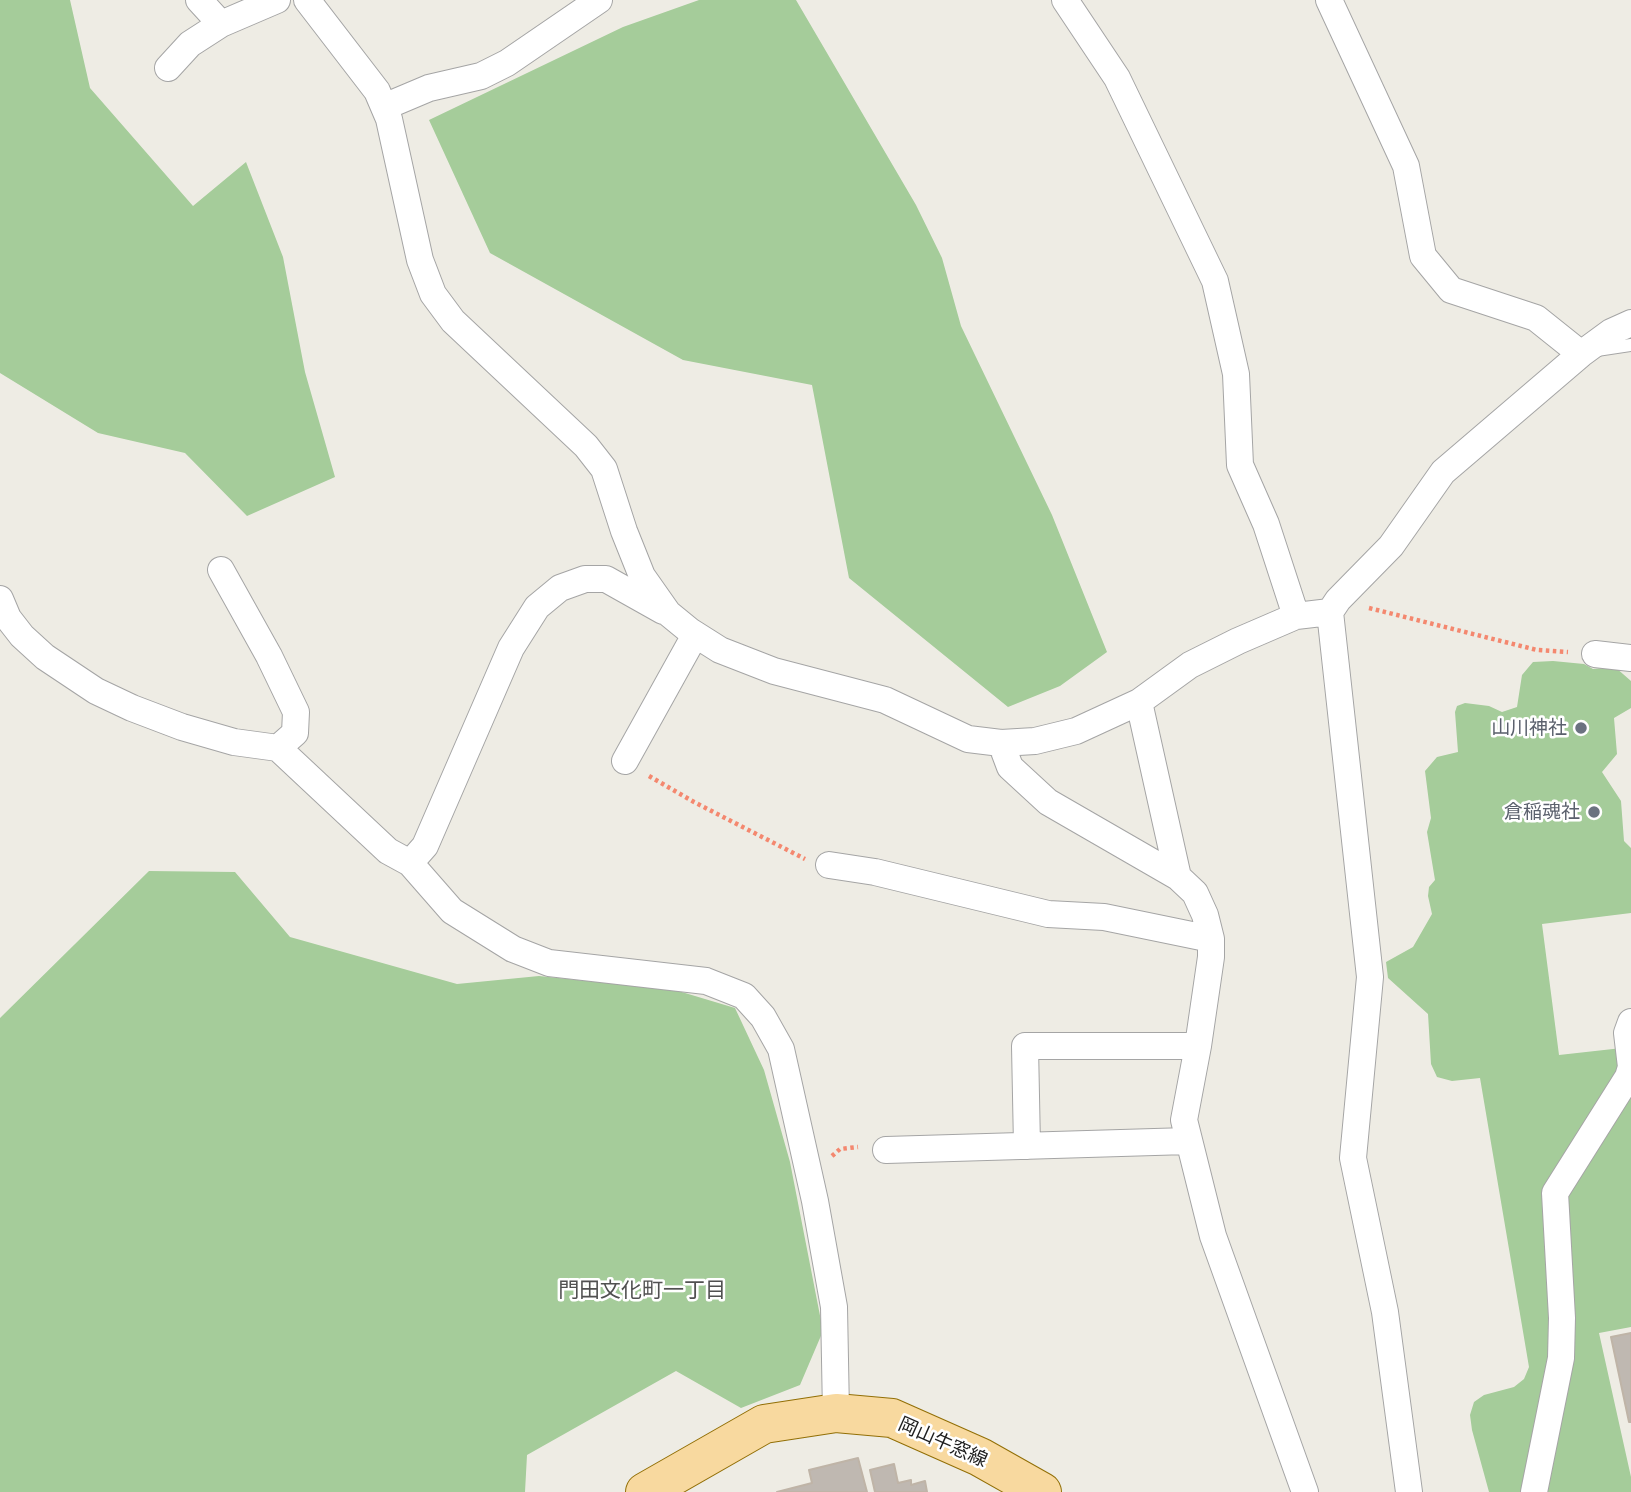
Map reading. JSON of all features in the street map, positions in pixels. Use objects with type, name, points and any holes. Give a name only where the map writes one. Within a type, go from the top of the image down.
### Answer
[{"type":"main road","name":"岡山牛窓線","points":[[645,1492],[764,1424],[836,1413],[892,1418],[980,1457],[1042,1492]]},
{"type":"street","points":[[199,0],[221,24]]},
{"type":"street","points":[[168,68],[190,44],[221,24],[277,0]]},
{"type":"street","points":[[307,0],[377,91],[384,107],[389,119],[420,260],[433,294],[453,321],[586,446],[604,470],[642,576],[668,614]]},
{"type":"street","points":[[384,107],[429,88],[481,76],[499,67],[599,0]]},
{"type":"street","points":[[1065,0],[1117,78],[1215,281],[1236,374],[1240,465],[1266,524],[1296,616]]},
{"type":"street","points":[[1329,0],[1406,166],[1423,256],[1451,290],[1536,318],[1581,354]]},
{"type":"street","points":[[410,863],[425,846],[511,648],[537,607],[559,588],[585,579],[606,579],[668,614],[720,650],[774,671],[885,700],[968,739],[1001,743],[1035,741],[1076,731],[1139,702],[1190,665],[1238,641],[1296,616],[1334,606],[1391,546],[1443,472],[1581,354],[1611,332],[1631,323]]},
{"type":"street","points":[[221,570],[269,656],[296,712],[295,733],[278,748]]},
{"type":"street","points":[[0,599],[8,618],[22,636],[44,657],[96,691],[182,727],[234,742],[278,748],[388,851],[410,863],[452,911],[513,948],[549,963],[706,981],[744,996],[763,1017],[781,1049],[815,1201],[834,1307],[836,1413]]},
{"type":"street","points":[[1334,606],[1370,977],[1353,1158],[1385,1312],[1409,1492]]},
{"type":"street","points":[[625,761],[695,635]]},
{"type":"street","points":[[1595,654],[1631,658]]},
{"type":"street","points":[[1139,702],[1178,877]]},
{"type":"street","points":[[1001,743],[1010,767],[1048,802],[1178,877],[1195,893],[1205,915],[1211,939],[1211,957],[1199,1046],[1184,1120],[1213,1236],[1304,1492]]},
{"type":"street","points":[[829,865],[875,872],[1048,914],[1104,917],[1211,939]]},
{"type":"street","points":[[1534,1492],[1561,1358],[1562,1318],[1555,1193],[1629,1077],[1631,1067],[1627,1034],[1631,1022]]},
{"type":"street","points":[[1027,1146],[1025,1046],[1199,1046]]},
{"type":"street","points":[[886,1150],[1188,1141]]},
{"type":"lane","points":[[1581,354],[1631,345]]},
{"type":"path","points":[[1334,606],[1537,650],[1595,654]]},
{"type":"path","points":[[625,761],[694,802],[806,859],[829,865]]},
{"type":"path","points":[[815,1201],[828,1194],[833,1182],[832,1156],[840,1149],[878,1145],[886,1150]]},
{"type":"green space","points":[[0,0],[70,0],[90,88],[193,206],[246,162],[283,257],[305,372],[335,477],[247,516],[185,453],[98,433],[0,373]]},
{"type":"green space","points":[[699,0],[796,0],[916,205],[942,258],[961,326],[1052,515],[1107,652],[1060,686],[1008,707],[849,578],[812,385],[683,360],[490,253],[429,120],[623,27]]},
{"type":"green space","points":[[1533,662],[1584,664],[1593,669],[1615,667],[1631,681],[1631,708],[1614,718],[1617,754],[1602,772],[1621,801],[1624,841],[1631,848],[1631,913],[1542,924],[1559,1055],[1631,1047],[1631,1327],[1599,1333],[1631,1477],[1631,1492],[1489,1492],[1472,1430],[1470,1415],[1474,1402],[1484,1395],[1514,1387],[1524,1379],[1529,1367],[1480,1078],[1452,1081],[1437,1077],[1431,1064],[1428,1014],[1388,978],[1386,962],[1413,947],[1432,914],[1428,896],[1429,887],[1435,880],[1427,832],[1431,818],[1425,771],[1437,757],[1458,752],[1455,712],[1457,706],[1465,703],[1489,706],[1502,712],[1517,707],[1522,675]]},
{"type":"green space","points":[[149,871],[235,872],[290,937],[457,984],[539,976],[675,990],[735,1008],[764,1070],[790,1162],[823,1331],[800,1385],[741,1408],[676,1371],[527,1455],[525,1492],[0,1492],[0,1018]]},
{"type":"building","points":[[1631,1333],[1631,1422],[1629,1422],[1611,1337]]},
{"type":"building","points":[[858,1458],[867,1492],[777,1492],[812,1483],[809,1470]]},
{"type":"building","points":[[894,1464],[898,1483],[911,1480],[911,1485],[925,1481],[927,1492],[875,1492],[870,1470]]},
{"type":"place","name":"山川神社","points":[[1581,728]]},
{"type":"place","name":"倉稲魂社","points":[[1594,812]]},
{"type":"district","name":"門田文化町一丁目","points":[[642,1290]]}]
